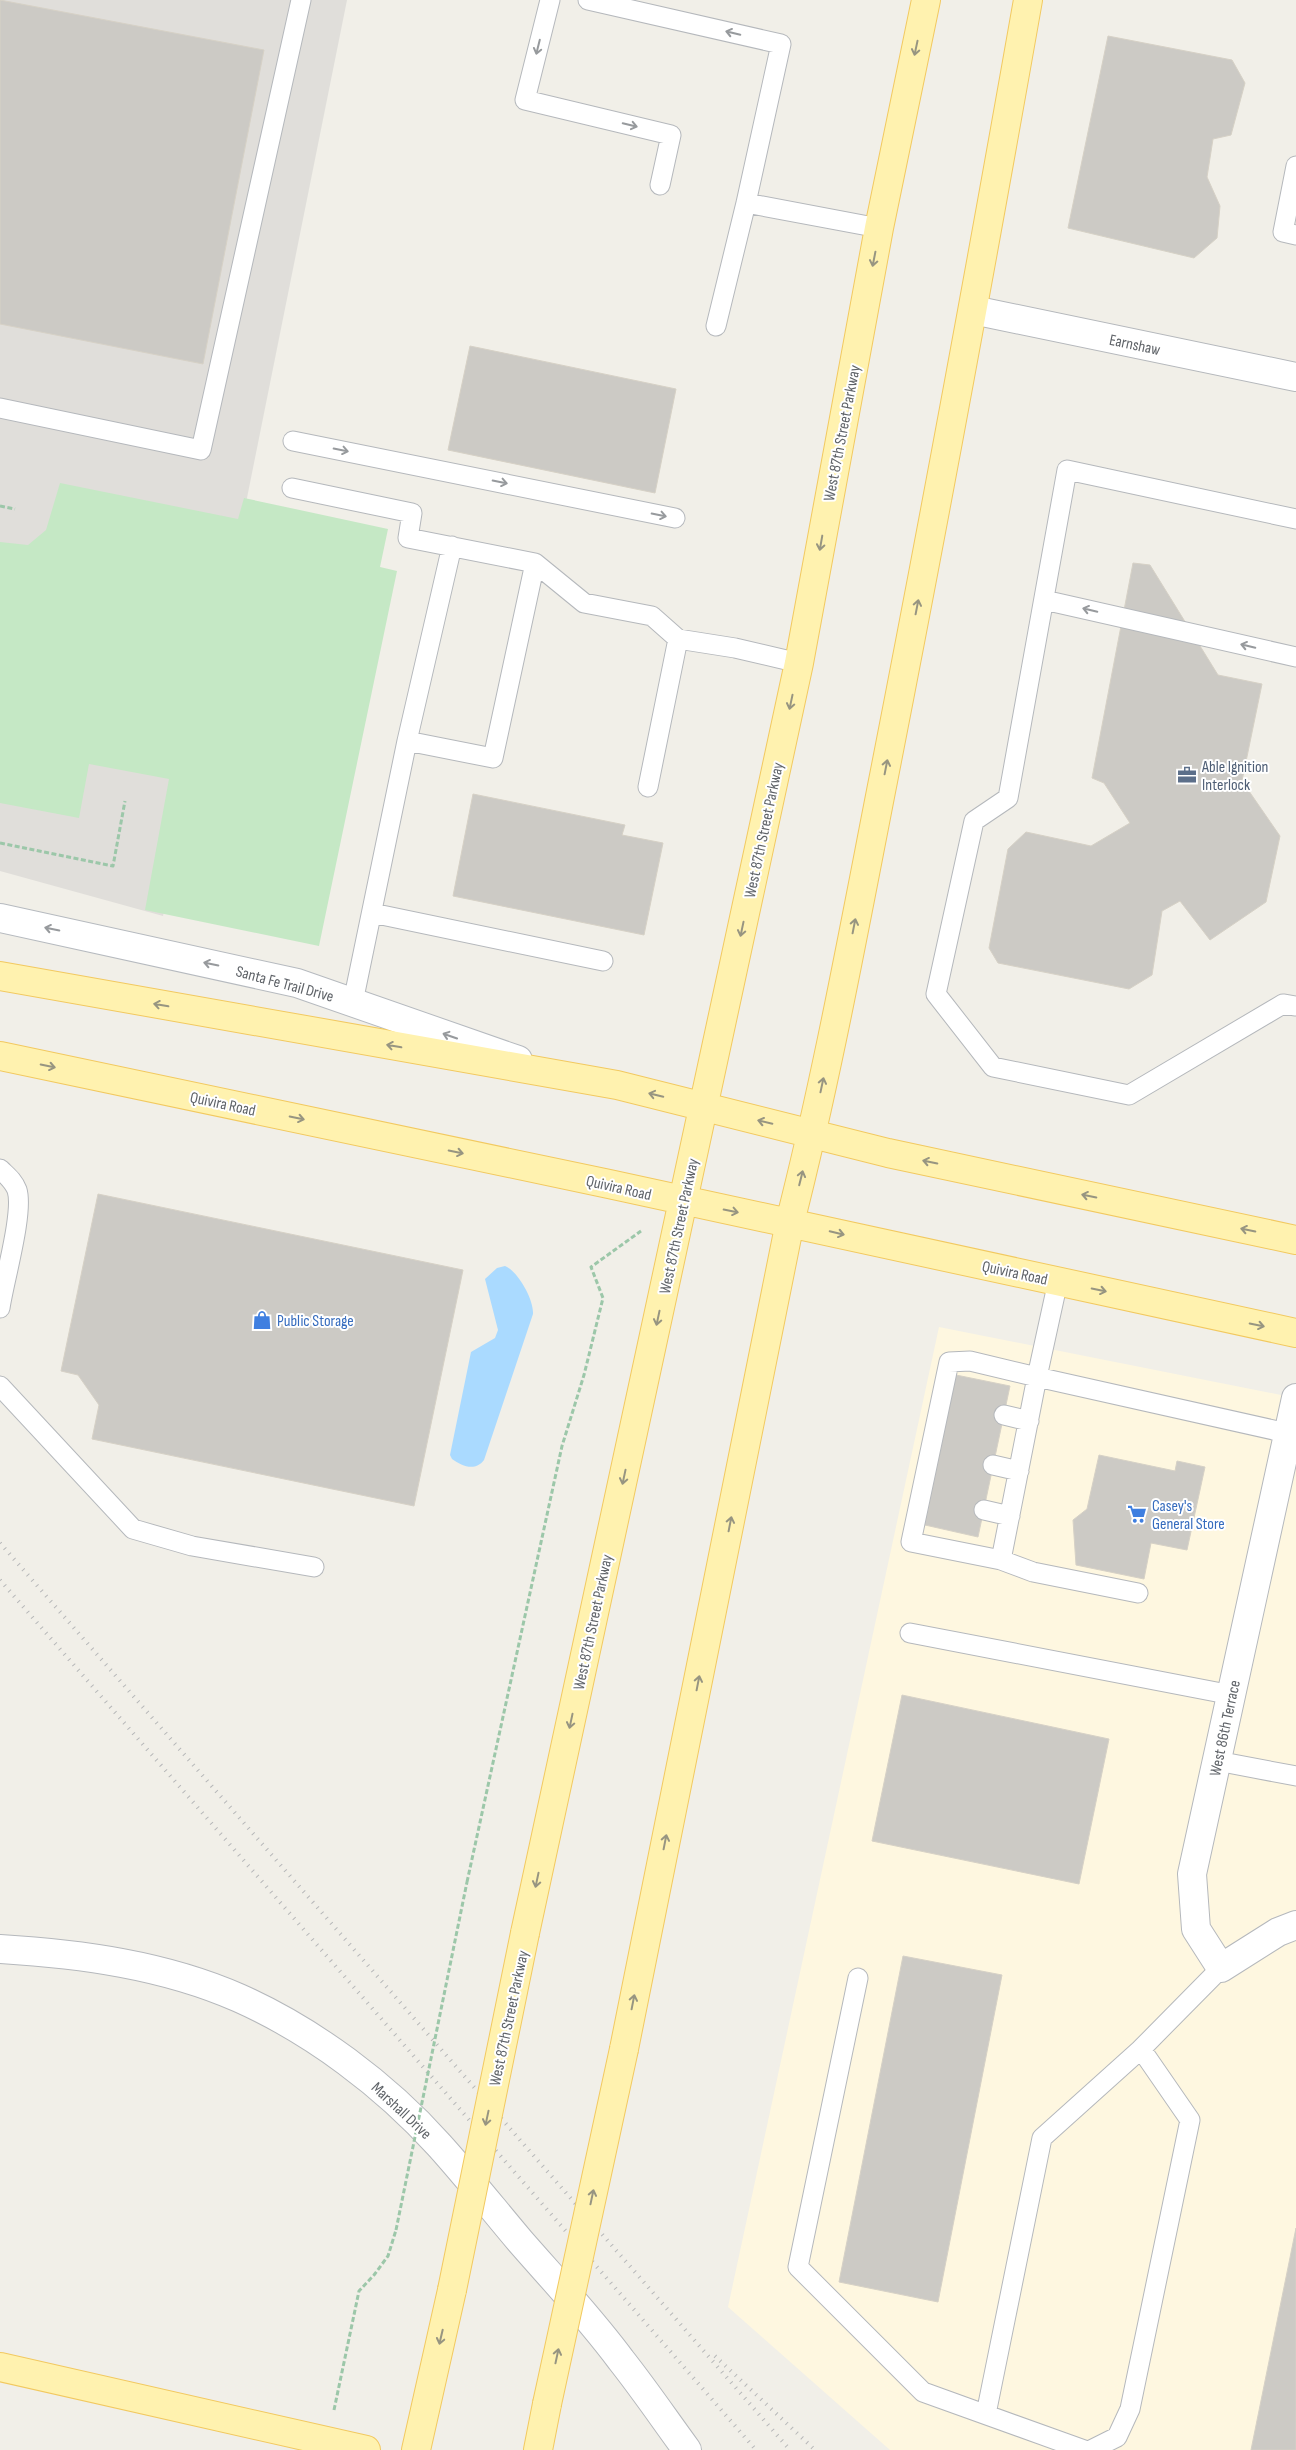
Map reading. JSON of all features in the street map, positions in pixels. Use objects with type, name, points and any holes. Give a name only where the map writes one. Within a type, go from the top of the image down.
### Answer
[{"type":"main road","name":"West 87th Street Parkway","points":[[416,2450],[452,2290],[525,1933],[799,663],[879,228],[926,0]]},
{"type":"main road","points":[[538,2450],[624,2049],[790,1222],[812,1133],[922,581],[973,310],[1028,0]]},
{"type":"main road","points":[[0,976],[617,1085],[888,1153],[1296,1240]]},
{"type":"main road","name":"Quivira Road","points":[[0,1056],[609,1184],[683,1202],[790,1222],[1296,1333]]},
{"type":"main road","points":[[0,2368],[366,2450]]},
{"type":"street","name":"Earnshaw","points":[[973,310],[1296,377]]},
{"type":"street","name":"Santa Fe Trail Drive","points":[[0,918],[297,983],[562,1075]]},
{"type":"street","name":"West 86th Terrace","points":[[1221,1968],[1196,1929],[1192,1874],[1292,1434],[1296,1398]]},
{"type":"street","points":[[1221,1968],[1278,1932],[1296,1925]]},
{"type":"street","name":"Marshall Drive","points":[[0,1949],[98,1959],[135,1965],[191,1981],[239,1998],[291,2024],[342,2058],[379,2088],[438,2144],[620,2358],[687,2450]]},
{"type":"lane","points":[[0,408],[201,450],[300,0]]},
{"type":"lane","points":[[550,0],[525,100],[671,135],[660,186]]},
{"type":"lane","points":[[588,0],[781,44],[746,203],[716,326]]},
{"type":"lane","points":[[1296,166],[1283,232],[1296,235]]},
{"type":"lane","points":[[746,203],[879,228]]},
{"type":"lane","points":[[293,441],[675,518]]},
{"type":"lane","points":[[1296,519],[1067,470],[1008,798],[974,821],[936,994],[993,1068],[1129,1095],[1284,1004],[1296,1006]]},
{"type":"lane","points":[[292,488],[412,513],[408,538],[535,563],[584,603],[652,616],[678,639],[735,648],[799,663]]},
{"type":"lane","points":[[353,1002],[407,741],[452,546]]},
{"type":"lane","points":[[407,741],[493,758],[535,563]]},
{"type":"lane","points":[[1044,600],[1296,657]]},
{"type":"lane","points":[[648,786],[678,639]]},
{"type":"lane","points":[[372,913],[603,961]]},
{"type":"lane","points":[[0,1169],[11,1179],[17,1191],[19,1211],[0,1308]]},
{"type":"lane","points":[[1001,1560],[1058,1281]]},
{"type":"lane","points":[[1138,1593],[1033,1572],[1001,1560],[911,1542],[935,1454],[945,1404],[949,1362],[970,1361],[1292,1434]]},
{"type":"lane","points":[[0,1386],[133,1529],[192,1546],[314,1567]]},
{"type":"lane","points":[[1004,1416],[1029,1421]]},
{"type":"lane","points":[[993,1465],[1019,1471]]},
{"type":"lane","points":[[984,1510],[1010,1516]]},
{"type":"lane","points":[[910,1633],[1232,1695]]},
{"type":"lane","points":[[1217,1761],[1296,1776]]},
{"type":"lane","points":[[986,2414],[1042,2138],[1141,2049],[1221,1968]]},
{"type":"lane","points":[[858,1978],[798,2267],[923,2392],[1084,2450]]},
{"type":"lane","points":[[1091,2450],[1117,2438],[1130,2409],[1190,2120],[1141,2049]]},
{"type":"path","points":[[0,506],[15,509]]},
{"type":"path","points":[[0,843],[113,866],[125,801]]},
{"type":"path","points":[[327,2442],[359,2291],[388,2256],[396,2230],[467,1882],[562,1446],[584,1375],[603,1298],[591,1267],[683,1202]]},
{"type":"shaded area","points":[[0,0],[347,0],[163,916],[0,871]]},
{"type":"shaded area","points":[[939,1327],[1296,1398],[1296,2450],[890,2450],[728,2307]]},
{"type":"green space","points":[[60,483],[238,519],[244,498],[388,529],[380,567],[397,571],[319,946],[145,910],[169,779],[89,764],[79,818],[0,803],[0,542],[28,545],[46,530]]},
{"type":"water","points":[[505,1266],[520,1280],[531,1301],[533,1314],[484,1460],[477,1466],[468,1467],[456,1462],[450,1455],[471,1352],[495,1338],[498,1330],[485,1279],[497,1268]]},
{"type":"building","points":[[0,0],[264,50],[203,364],[0,324]]},
{"type":"building","points":[[1108,36],[1232,60],[1245,83],[1231,135],[1213,139],[1207,177],[1220,206],[1217,238],[1194,258],[1068,228]]},
{"type":"building","points":[[470,346],[676,389],[655,493],[448,450]]},
{"type":"building","points":[[1133,563],[1150,565],[1218,675],[1262,684],[1242,781],[1280,836],[1266,902],[1210,940],[1180,901],[1162,911],[1152,975],[1129,989],[998,963],[989,948],[1008,849],[1026,832],[1091,846],[1130,823],[1104,783],[1092,778]]},
{"type":"building","points":[[473,794],[625,825],[622,835],[663,843],[644,935],[453,896]]},
{"type":"building","name":"Public Storage","points":[[98,1194],[463,1270],[414,1506],[92,1439],[99,1405],[78,1375],[61,1371]]},
{"type":"building","points":[[956,1375],[1010,1386],[978,1537],[925,1525]]},
{"type":"building","name":"Casey's General Store","points":[[1099,1455],[1175,1471],[1177,1461],[1205,1467],[1187,1550],[1151,1543],[1144,1579],[1076,1565],[1073,1520],[1087,1509]]},
{"type":"building","points":[[902,1695],[1109,1739],[1079,1884],[872,1841]]},
{"type":"building","points":[[903,1956],[1002,1975],[938,2302],[839,2282]]},
{"type":"building","points":[[1296,2228],[1296,2450],[1251,2450]]},
{"type":"railway","points":[[0,1543],[790,2450]]},
{"type":"railway","points":[[0,1580],[756,2450]]},
{"type":"railway","points":[[715,2356],[815,2450]]},
{"type":"place","name":"Able Ignition Interlock","points":[[1187,775]]},
{"type":"place","name":"Public Storage","points":[[262,1320]]},
{"type":"place","name":"Casey's General Store","points":[[1137,1514]]}]
